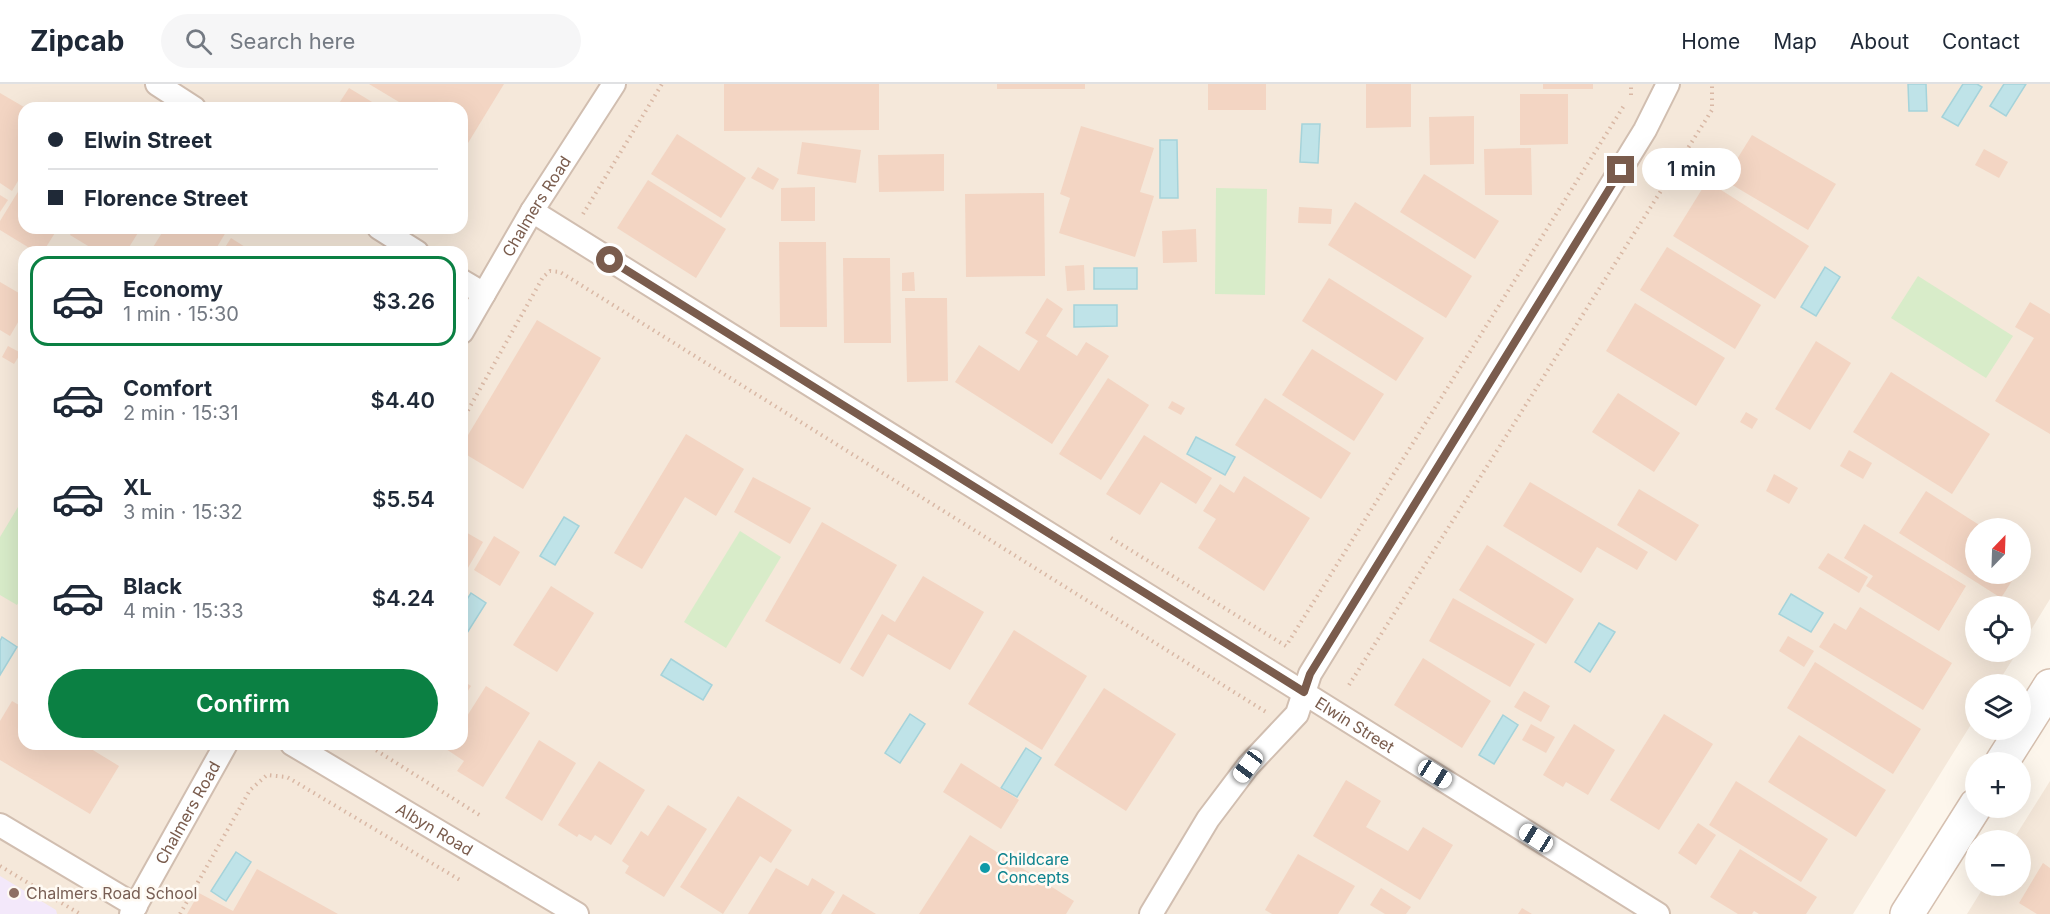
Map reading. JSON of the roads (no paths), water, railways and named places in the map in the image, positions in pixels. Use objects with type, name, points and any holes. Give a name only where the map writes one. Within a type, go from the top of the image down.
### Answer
[{"type":"main road","points":[[2008,752],[2050,686]]},
{"type":"main road","points":[[1907,914],[1968,818]]},
{"type":"street","points":[[157,84],[185,102]]},
{"type":"street","name":"Chalmers Road","points":[[468,322],[532,212],[614,84]]},
{"type":"street","points":[[1151,914],[1208,819],[1248,766],[1297,714],[1310,674],[1645,130],[1668,84]]},
{"type":"street","name":"Elwin Street","points":[[532,212],[1658,914]]},
{"type":"street","points":[[389,234],[408,246]]},
{"type":"street","points":[[468,285],[484,294]]},
{"type":"street","name":"Chalmers Road","points":[[134,910],[222,750]]},
{"type":"street","name":"Albyn Road","points":[[302,750],[577,914]]},
{"type":"street","points":[[0,825],[134,910]]},
{"type":"water","points":[[1908,84],[1926,84],[1927,111],[1909,111]]},
{"type":"water","points":[[1963,84],[1977,84],[1982,87],[1958,126],[1942,117]]},
{"type":"water","points":[[2004,84],[2026,84],[2006,116],[1990,106]]},
{"type":"water","points":[[1302,124],[1320,124],[1318,163],[1300,162]]},
{"type":"water","points":[[1160,140],[1177,140],[1178,198],[1160,198]]},
{"type":"water","points":[[1825,267],[1840,277],[1816,316],[1801,307]]},
{"type":"water","points":[[1094,268],[1137,268],[1137,289],[1094,289]]},
{"type":"water","points":[[1074,305],[1117,305],[1117,326],[1074,327]]},
{"type":"water","points":[[1196,437],[1235,457],[1225,475],[1187,454]]},
{"type":"water","points":[[564,517],[579,526],[555,565],[540,556]]},
{"type":"water","points":[[471,593],[486,603],[468,632],[468,598]]},
{"type":"water","points":[[1791,594],[1823,613],[1811,632],[1779,614]]},
{"type":"water","points":[[1599,623],[1615,632],[1590,672],[1575,662]]},
{"type":"water","points":[[2,637],[17,647],[0,675],[0,641]]},
{"type":"water","points":[[671,659],[712,685],[703,700],[661,675]]},
{"type":"water","points":[[910,714],[925,724],[900,763],[885,753]]},
{"type":"water","points":[[1503,715],[1518,725],[1494,764],[1479,755]]},
{"type":"water","points":[[1026,748],[1041,758],[1017,797],[1001,788]]},
{"type":"water","points":[[236,852],[251,862],[226,901],[211,891]]},
{"type":"place","name":"Childcare Concepts","points":[[985,868]]},
{"type":"place","name":"Chalmers Road School","points":[[14,893]]}]
